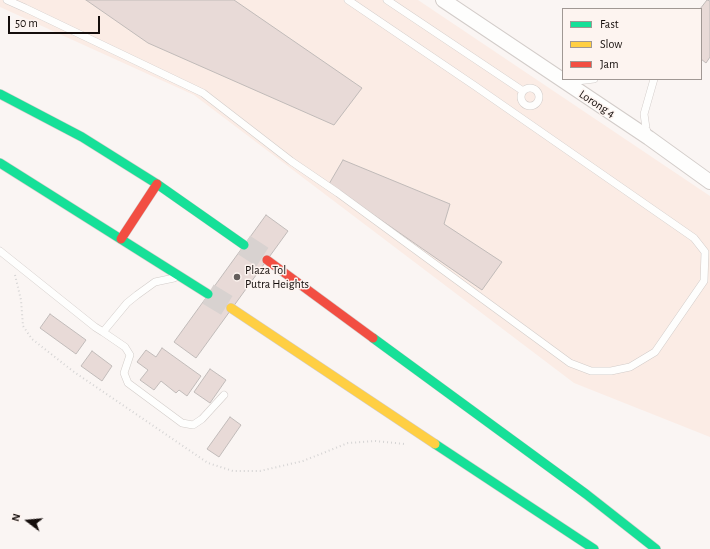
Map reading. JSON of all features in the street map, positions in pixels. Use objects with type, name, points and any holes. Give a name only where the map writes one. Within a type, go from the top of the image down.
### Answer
[{"type":"highway","points":[[0,94],[82,137],[157,184],[244,245]]},
{"type":"highway","points":[[0,163],[208,294]]},
{"type":"highway","points":[[121,239],[157,184]]},
{"type":"highway","points":[[266,260],[586,494],[656,549]]},
{"type":"highway","points":[[231,308],[594,549]]},
{"type":"street","name":"Lorong 4","points":[[443,0],[649,138],[710,182]]},
{"type":"lane","points":[[6,0],[203,93],[290,161],[338,193],[570,363],[591,371],[611,371],[630,367],[655,352],[704,281],[705,252],[694,238],[348,0]]},
{"type":"lane","points":[[387,0],[523,91]]},
{"type":"lane","points":[[565,83],[590,80]]},
{"type":"lane","points":[[649,138],[644,114],[654,80]]},
{"type":"lane","points":[[0,251],[95,327],[125,347],[130,355],[124,373],[128,383],[182,423],[193,425],[198,422],[224,395]]},
{"type":"lane","points":[[103,332],[127,304],[137,295],[155,282],[180,276]]},
{"type":"path","points":[[14,272],[21,300],[23,326],[32,339],[74,372],[208,463],[233,471],[260,471],[303,461],[348,443],[375,441],[412,445]]},
{"type":"shaded area","points":[[0,0],[418,0],[710,196],[710,437],[574,383],[194,95],[0,7]]},
{"type":"building","points":[[86,0],[234,0],[362,88],[334,125],[148,43]]},
{"type":"building","points":[[707,0],[710,1],[710,57],[706,63],[702,60],[702,8],[701,8]]},
{"type":"building","points":[[343,160],[450,204],[444,224],[502,262],[482,290],[329,184]]},
{"type":"building","name":"Plaza Tol Putra Heights","points":[[266,215],[288,231],[196,358],[174,342]]},
{"type":"building","points":[[50,314],[86,340],[76,354],[40,328]]},
{"type":"building","points":[[162,348],[201,376],[187,396],[179,390],[176,393],[161,381],[154,390],[140,380],[148,370],[137,362],[146,350],[156,357]]},
{"type":"building","points":[[92,351],[112,366],[102,381],[81,366]]},
{"type":"building","points":[[210,369],[226,380],[210,403],[194,392]]},
{"type":"building","points":[[230,417],[241,425],[219,457],[207,449]]},
{"type":"tunnel","points":[[244,245],[267,260]]},
{"type":"tunnel","points":[[208,294],[231,308]]},
{"type":"traffic: fast","points":[[0,94],[82,137],[157,184],[244,245]]},
{"type":"traffic: fast","points":[[0,163],[208,294]]},
{"type":"traffic: fast","points":[[373,338],[586,494],[656,549]]},
{"type":"traffic: fast","points":[[435,444],[594,549]]},
{"type":"traffic: slow","points":[[231,308],[435,444]]},
{"type":"traffic: jam","points":[[121,239],[157,184]]},
{"type":"traffic: jam","points":[[267,260],[373,338]]},
{"type":"place","name":"Plaza Tol Putra Heights","points":[[237,277]]}]
